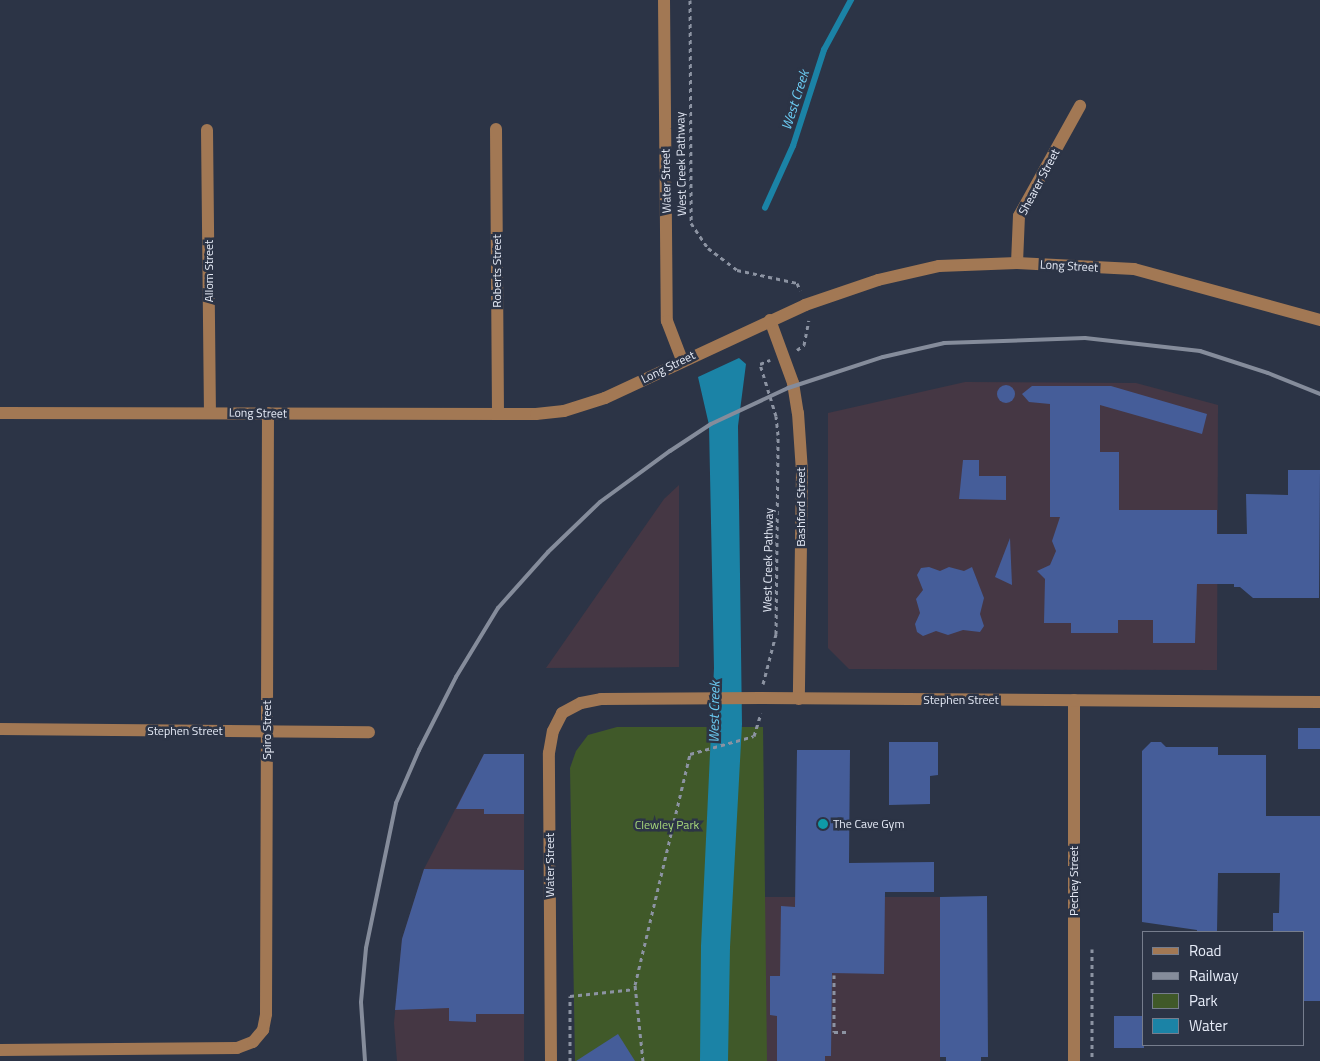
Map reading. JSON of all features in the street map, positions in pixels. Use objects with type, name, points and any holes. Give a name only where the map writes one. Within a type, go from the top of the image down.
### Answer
[{"type":"street","name":"Water Street","points":[[664,0],[667,321],[682,360]]},
{"type":"street","name":"Shearer Street","points":[[1017,263],[1019,216],[1080,106]]},
{"type":"street","name":"Roberts Street","points":[[496,129],[498,414]]},
{"type":"street","name":"Allom Street","points":[[208,130],[210,412]]},
{"type":"street","name":"Long Street","points":[[0,413],[498,414],[564,411],[605,398],[682,360],[805,305],[895,276],[939,266],[1017,263],[1134,269],[1320,320]]},
{"type":"street","name":"Bashford Street","points":[[770,320],[793,383],[798,413],[802,471],[799,699]]},
{"type":"street","name":"Spiro Street","points":[[0,1050],[207,1050],[237,1048],[253,1042],[263,1030],[266,1014],[268,414]]},
{"type":"street","name":"Water Street","points":[[551,1061],[549,753],[553,732],[562,713],[581,703],[601,699]]},
{"type":"street","name":"Stephen Street","points":[[601,699],[1320,702]]},
{"type":"street","name":"Pechey Street","points":[[1074,700],[1074,1061]]},
{"type":"street","name":"Stephen Street","points":[[0,729],[370,732]]},
{"type":"path","name":"West Creek Pathway","points":[[690,0],[690,223],[708,248],[732,267],[746,274],[797,283],[799,290]]},
{"type":"path","points":[[797,350],[804,345],[809,319]]},
{"type":"path","name":"West Creek Pathway","points":[[764,681],[776,634],[778,435],[776,416],[760,364],[772,360]]},
{"type":"path","points":[[643,1061],[635,989],[690,754],[703,748],[754,736],[760,718]]},
{"type":"path","points":[[834,975],[834,1032],[850,1032]]},
{"type":"path","points":[[570,1061],[570,996],[635,989]]},
{"type":"shaded area","points":[[965,382],[1136,383],[1218,405],[1217,670],[849,669],[828,648],[828,413]]},
{"type":"shaded area","points":[[679,485],[679,667],[546,668],[664,499]]},
{"type":"shaded area","points":[[484,754],[524,754],[524,1061],[397,1061],[394,1023],[402,939],[424,869]]},
{"type":"shaded area","points":[[764,897],[940,897],[940,1061],[764,1061]]},
{"type":"green space","name":"Clewley Park","points":[[617,727],[763,727],[767,1061],[575,1061],[570,768],[576,751],[588,735]]},
{"type":"water","points":[[739,358],[746,364],[738,426],[742,724],[730,947],[728,1061],[700,1061],[701,946],[714,668],[709,425],[698,377]]},
{"type":"building","points":[[1006,385],[1012,388],[1015,394],[1012,400],[1006,403],[1000,400],[997,394],[1000,388]]},
{"type":"building","points":[[1032,386],[1111,386],[1207,414],[1202,434],[1100,405],[1100,452],[1119,452],[1119,510],[1217,510],[1217,534],[1247,534],[1246,494],[1288,495],[1288,470],[1320,470],[1319,598],[1253,598],[1240,587],[1234,587],[1234,584],[1197,584],[1195,643],[1153,643],[1153,620],[1118,620],[1118,633],[1071,633],[1071,623],[1044,623],[1045,579],[1037,571],[1050,565],[1056,551],[1052,541],[1060,517],[1050,517],[1050,404],[1029,402],[1022,394]]},
{"type":"building","points":[[963,460],[979,460],[979,476],[1006,476],[1006,500],[959,499]]},
{"type":"building","points":[[1010,538],[1012,585],[995,577]]},
{"type":"building","points":[[929,567],[940,571],[949,567],[964,571],[972,567],[984,598],[980,614],[984,626],[980,632],[963,630],[948,635],[936,631],[923,636],[917,632],[915,624],[920,613],[916,599],[923,590],[917,575],[921,568]]},
{"type":"building","points":[[1298,728],[1320,728],[1320,749],[1298,749]]},
{"type":"building","points":[[889,742],[938,742],[938,775],[930,776],[930,804],[889,805]]},
{"type":"building","points":[[1151,742],[1161,742],[1166,747],[1218,747],[1218,755],[1266,755],[1266,816],[1320,816],[1320,1001],[1305,1001],[1305,931],[1273,931],[1273,913],[1279,913],[1280,873],[1218,873],[1217,931],[1197,931],[1142,922],[1142,751]]},
{"type":"building","points":[[797,750],[850,750],[849,863],[934,862],[934,892],[885,892],[884,974],[832,973],[831,1056],[825,1056],[825,1061],[777,1061],[777,1016],[770,1015],[770,976],[780,976],[781,906],[795,907]]},
{"type":"building","points":[[484,754],[524,754],[524,814],[484,814],[484,809],[456,809]]},
{"type":"building","points":[[424,869],[524,870],[524,1014],[476,1014],[476,1022],[449,1021],[449,1008],[395,1010],[402,939]]},
{"type":"building","points":[[987,896],[988,1057],[981,1057],[981,1061],[946,1061],[946,1057],[940,1057],[940,897]]},
{"type":"building","points":[[1114,1016],[1142,1016],[1142,1046],[1144,1048],[1114,1048]]},
{"type":"building","points":[[618,1034],[635,1061],[576,1061]]},
{"type":"waterway","name":"West Creek","points":[[765,208],[793,146],[824,50],[851,0]]},
{"type":"railway","points":[[365,1061],[361,1002],[366,948],[396,803],[419,750],[456,677],[498,608],[548,552],[600,502],[670,451],[711,424],[788,388],[883,357],[944,343],[1085,338],[1200,351],[1268,373],[1320,394]]},
{"type":"place","name":"The Cave Gym","points":[[823,824]]}]
